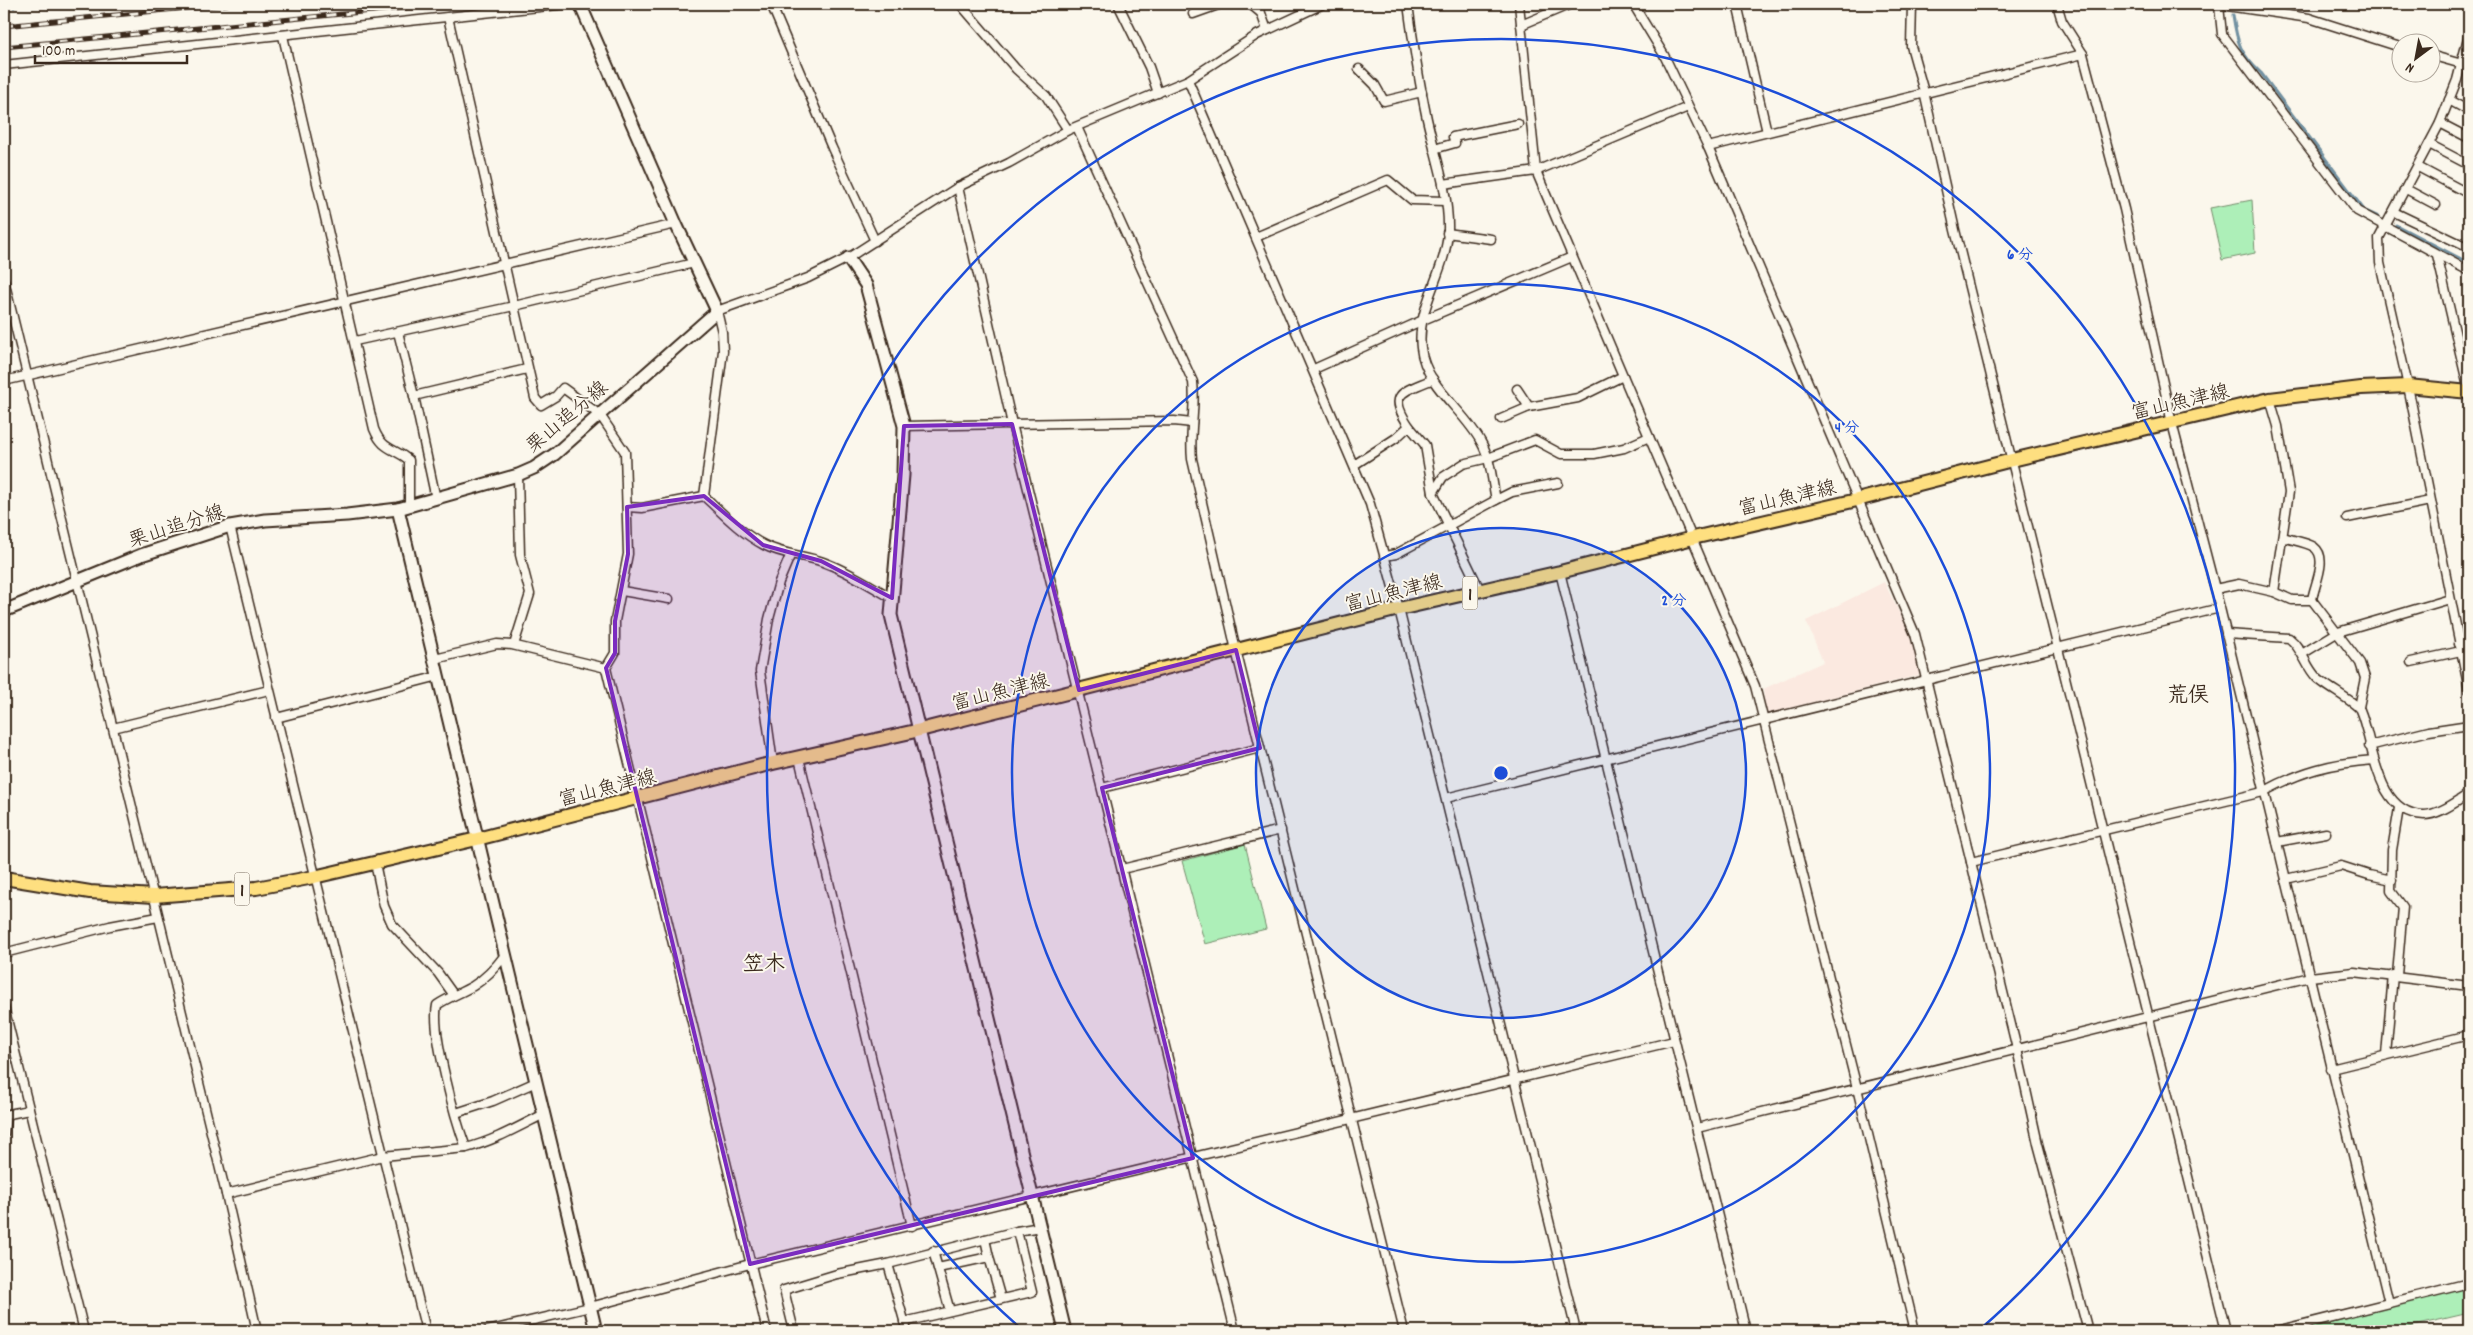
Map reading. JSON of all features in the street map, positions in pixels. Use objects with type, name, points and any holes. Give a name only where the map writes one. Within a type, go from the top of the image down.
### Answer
[{"type":"main road","name":"富山魚津線","points":[[477,839],[773,763],[920,730],[1399,609],[1560,572],[1693,538],[1857,500],[2012,460],[2270,399],[2352,388],[2408,386],[2469,392]]},
{"type":"main road","name":"1","points":[[4,878],[90,892],[154,896],[256,888],[314,877],[477,839]]},
{"type":"street","points":[[4,65],[567,4]]},
{"type":"street","points":[[580,4],[676,224],[717,311],[724,351],[704,496]]},
{"type":"street","points":[[770,4],[832,148],[875,241]]},
{"type":"street","points":[[960,4],[1016,69],[1046,96],[1068,130]]},
{"type":"street","points":[[1118,4],[1149,67],[1158,93]]},
{"type":"street","points":[[1194,14],[1221,4]]},
{"type":"street","points":[[1250,4],[1261,13],[1267,30]]},
{"type":"street","points":[[717,311],[808,278],[848,258],[958,186],[1008,163],[1068,130],[1188,80],[1267,30],[1323,4]]},
{"type":"street","points":[[1408,4],[1422,92],[1443,184],[1448,233],[1444,258],[1423,320],[1421,348],[1433,379],[1472,429],[1488,458],[1496,500]]},
{"type":"street","points":[[1519,4],[1536,171],[1755,686],[1857,1088],[1915,1331]]},
{"type":"street","points":[[1521,25],[1571,4]]},
{"type":"street","points":[[1633,4],[1664,55],[1708,147],[1915,634],[2017,1049],[2038,1144],[2088,1331]]},
{"type":"street","points":[[1737,4],[1767,132]]},
{"type":"street","points":[[1912,4],[1911,46],[1924,92],[1955,230],[2226,1331]]},
{"type":"street","points":[[2057,4],[2062,21],[2083,54],[2124,209],[2172,423],[2220,608],[2263,792],[2286,879],[2389,1303]]},
{"type":"street","points":[[2390,44],[2277,8],[2216,5],[2222,34],[2357,211],[2469,271]]},
{"type":"street","points":[[448,18],[535,398],[541,405],[556,396],[563,388],[600,415],[625,452],[628,554],[615,621],[615,653],[606,668],[636,799],[767,1331]]},
{"type":"street","points":[[2469,34],[2466,65],[2418,167],[2379,238],[2380,263],[2408,386],[2469,690]]},
{"type":"street","points":[[283,36],[378,440],[387,449],[409,460],[403,508],[435,659],[596,1331]]},
{"type":"street","points":[[1708,147],[2083,54]]},
{"type":"street","points":[[2440,58],[2466,65]]},
{"type":"street","points":[[1359,69],[1375,85],[1384,101],[1422,92]]},
{"type":"street","points":[[1188,80],[1314,369],[1370,504],[1399,609],[1576,1331]]},
{"type":"street","points":[[2449,100],[2469,110]]},
{"type":"street","points":[[1443,184],[1536,171],[1688,107]]},
{"type":"street","points":[[2440,123],[2469,138]]},
{"type":"street","points":[[1434,149],[1454,143],[1453,138],[1518,124]]},
{"type":"street","points":[[1077,127],[1193,382],[1196,403],[1190,441],[1192,459],[1236,650],[1404,1331]]},
{"type":"street","points":[[2429,144],[2469,166]]},
{"type":"street","points":[[2418,167],[2469,194]]},
{"type":"street","points":[[1256,237],[1388,180],[1412,200],[1445,201]]},
{"type":"street","points":[[958,186],[1012,424],[1079,690],[1235,1331]]},
{"type":"street","points":[[2406,189],[2436,204]]},
{"type":"street","points":[[2394,212],[2469,248]]},
{"type":"street","points":[[4,381],[676,224]]},
{"type":"street","points":[[1448,233],[1491,239]]},
{"type":"street","points":[[2437,255],[2469,392]]},
{"type":"street","points":[[1314,369],[1423,320],[1572,257]]},
{"type":"street","points":[[848,258],[866,286],[904,426],[903,475],[891,616],[1065,1331]]},
{"type":"street","points":[[355,341],[514,306],[694,263]]},
{"type":"street","points":[[4,280],[226,1194],[257,1331]]},
{"type":"street","name":"栗山追分線","points":[[4,611],[142,555],[230,526],[265,520],[347,515],[403,508],[518,475],[534,468],[556,454],[717,311]]},
{"type":"street","points":[[398,332],[436,498]]},
{"type":"street","points":[[414,396],[527,369]]},
{"type":"street","points":[[1501,419],[1529,407],[1578,398],[1623,376]]},
{"type":"street","points":[[1433,379],[1400,394],[1397,399],[1399,410],[1409,426],[1425,445],[1433,493],[1480,590]]},
{"type":"street","points":[[1517,389],[1529,407]]},
{"type":"street","points":[[2270,399],[2278,426],[2289,492],[2274,592]]},
{"type":"street","points":[[904,426],[1192,423]]},
{"type":"street","points":[[1354,464],[1396,438],[1409,426]]},
{"type":"street","points":[[1433,493],[1442,477],[1463,464],[1488,458],[1535,440],[1561,454],[1594,454],[1624,448],[1649,437]]},
{"type":"street","points":[[514,645],[530,594],[520,555],[518,475]]},
{"type":"street","points":[[1385,556],[1396,554],[1512,492],[1558,483]]},
{"type":"street","points":[[627,507],[642,508],[704,496]]},
{"type":"street","points":[[704,496],[731,521],[763,544],[790,556],[821,561],[853,575],[892,598]]},
{"type":"street","points":[[2348,518],[2430,501]]},
{"type":"street","points":[[230,526],[426,1331]]},
{"type":"street","points":[[2282,538],[2313,546],[2319,553],[2322,566],[2314,585],[2312,600],[2360,663],[2365,678],[2359,707],[2374,760],[2392,800],[2399,808],[2424,815],[2436,812],[2469,794]]},
{"type":"street","points":[[773,763],[760,671],[769,619],[779,582],[790,556]]},
{"type":"street","points":[[1560,572],[1746,1331]]},
{"type":"street","points":[[2215,589],[2239,584],[2274,592],[2292,600],[2312,600]]},
{"type":"street","points":[[622,591],[669,599]]},
{"type":"street","points":[[2302,654],[2338,632],[2450,599]]},
{"type":"street","points":[[1446,798],[2057,646],[2220,608]]},
{"type":"street","points":[[2226,634],[2289,638],[2297,645],[2317,678],[2359,707]]},
{"type":"street","points":[[2411,662],[2460,647],[2469,641]]},
{"type":"street","points":[[435,659],[496,644],[514,645],[606,668]]},
{"type":"street","points":[[276,718],[439,676]]},
{"type":"street","points":[[113,728],[269,690]]},
{"type":"street","points":[[2370,746],[2429,731],[2469,725]]},
{"type":"street","points":[[1102,788],[1260,748]]},
{"type":"street","points":[[799,758],[912,1226]]},
{"type":"street","points":[[1971,862],[2263,792],[2284,780],[2335,763],[2374,760]]},
{"type":"street","points":[[2386,1055],[2403,907],[2391,891],[2392,850],[2399,808]]},
{"type":"street","points":[[1122,869],[1281,830]]},
{"type":"street","points":[[2276,842],[2326,833]]},
{"type":"street","points":[[374,863],[384,906],[392,924],[438,973],[453,994]]},
{"type":"street","points":[[2286,879],[2341,866],[2392,880]]},
{"type":"street","points":[[4,953],[110,926],[158,917]]},
{"type":"street","points":[[466,1148],[434,1017],[437,1005],[453,994],[473,986],[495,968],[505,955]]},
{"type":"street","points":[[1697,1128],[2310,977],[2354,972],[2395,975],[2469,986]]},
{"type":"street","points":[[4,1007],[84,1331]]},
{"type":"street","points":[[2331,1069],[2469,1035]]},
{"type":"street","points":[[487,1331],[590,1307],[750,1264],[1515,1081],[1674,1041]]},
{"type":"street","points":[[456,1113],[492,1101],[536,1082]]},
{"type":"street","points":[[4,1134],[5,1115],[29,1110]]},
{"type":"street","points":[[226,1194],[383,1156],[466,1148],[508,1133],[544,1114]]},
{"type":"street","points":[[794,1331],[784,1290],[837,1274],[888,1264],[984,1238],[1040,1226]]},
{"type":"street","points":[[904,1322],[1032,1292],[1017,1231]]},
{"type":"street","points":[[984,1238],[1001,1299]]},
{"type":"street","points":[[933,1251],[950,1311]]},
{"type":"street","points":[[938,1268],[990,1257]]},
{"type":"street","points":[[888,1264],[907,1331]]},
{"type":"street","points":[[2276,1331],[2469,1283]]},
{"type":"highlighted area","points":[[1012,424],[1079,690],[1236,650],[1260,748],[1102,788],[1193,1158],[750,1264],[606,668],[615,653],[615,621],[628,554],[627,507],[704,496],[763,545],[821,561],[892,598],[904,426]]},
{"type":"shaded area","points":[[1884,582],[1911,636],[1920,675],[1766,714],[1763,689],[1823,662],[1806,621]]},
{"type":"green space","points":[[2252,200],[2255,253],[2222,260],[2210,208]]},
{"type":"green space","points":[[1245,844],[1266,929],[1205,944],[1182,861]]},
{"type":"green space","points":[[2469,1287],[2469,1313],[2392,1331],[2298,1331]]},
{"type":"waterway","points":[[587,4],[589,8]]},
{"type":"waterway","points":[[2233,15],[2238,40],[2248,60],[2261,73],[2364,210],[2379,217]]},
{"type":"waterway","points":[[2396,225],[2469,263]]},
{"type":"railway","points":[[4,26],[227,4]]},
{"type":"railway","points":[[4,47],[444,4]]},
{"type":"district","name":"荒俣","points":[[2188,694]]},
{"type":"district","name":"笠木","points":[[764,963]]}]
